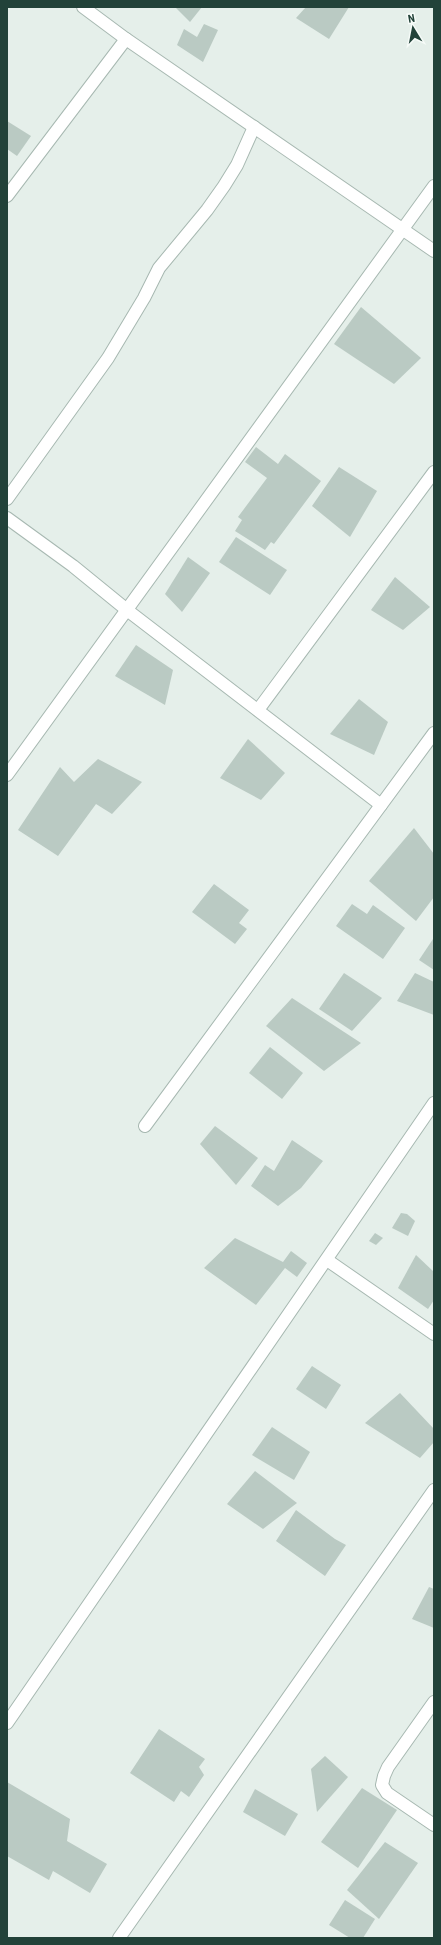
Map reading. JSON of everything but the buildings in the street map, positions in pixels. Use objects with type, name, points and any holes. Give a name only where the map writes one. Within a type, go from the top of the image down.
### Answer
[{"type":"street","points":[[83,7],[126,39],[434,251]]},
{"type":"street","points":[[7,196],[126,39]]},
{"type":"street","points":[[7,499],[108,358],[141,304],[159,268],[208,210],[237,165],[254,127]]},
{"type":"street","points":[[7,775],[434,186]]},
{"type":"street","points":[[258,710],[434,472]]},
{"type":"street","points":[[7,518],[73,566],[127,610],[381,805]]},
{"type":"street","points":[[145,1126],[434,733]]},
{"type":"street","points":[[7,1723],[434,1103]]},
{"type":"street","points":[[327,1260],[434,1334]]},
{"type":"street","points":[[119,1938],[434,1490]]},
{"type":"street","points":[[434,1702],[388,1767],[382,1785],[387,1793],[434,1825]]}]
